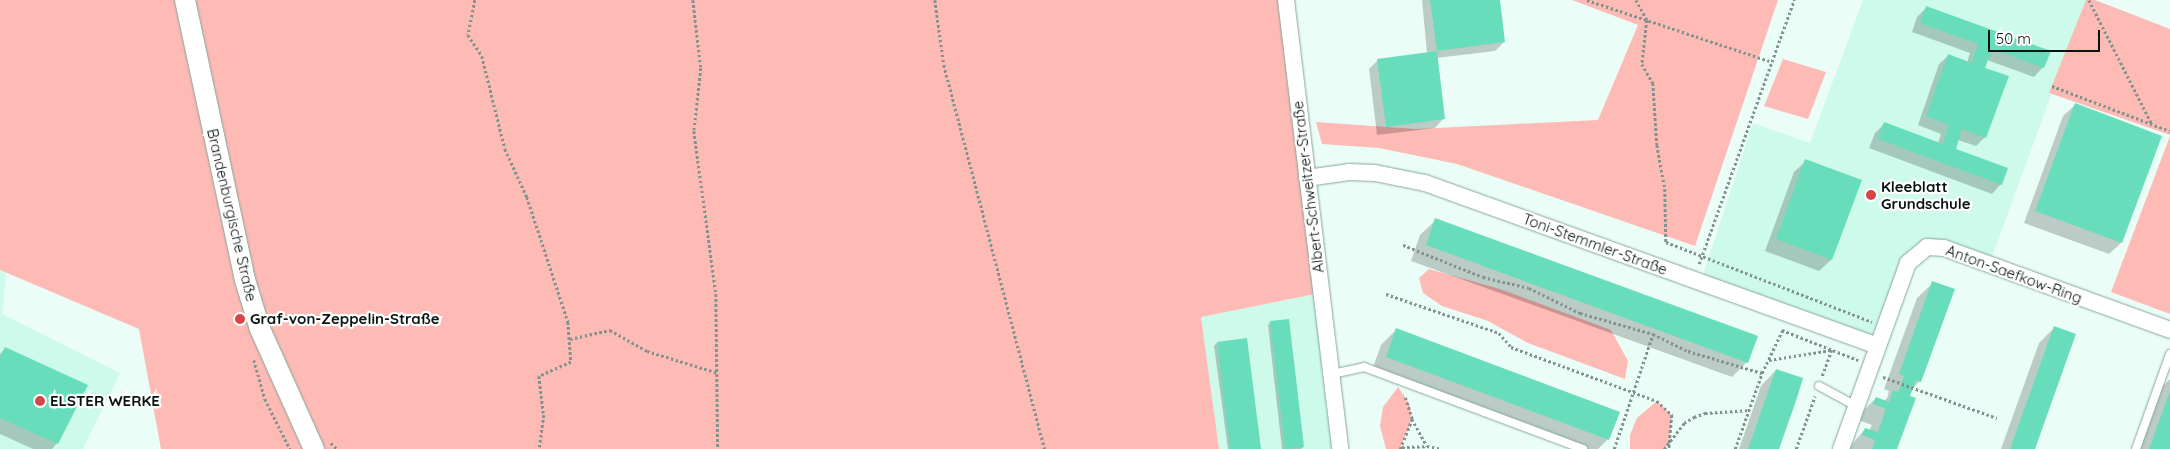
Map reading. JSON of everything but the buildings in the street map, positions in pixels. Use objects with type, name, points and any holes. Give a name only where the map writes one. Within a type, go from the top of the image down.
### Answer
[{"type":"street","name":"Brandenburgische Straße","points":[[185,0],[245,280],[263,337],[322,445]]},
{"type":"street","name":"Albert-Schweitzer-Straße","points":[[1286,0],[1340,449]]},
{"type":"street","name":"Toni-Stemmler-Straße","points":[[1307,178],[1349,172],[1375,173],[1425,183],[1878,346]]},
{"type":"street","name":"Anton-Saefkow-Ring","points":[[1841,449],[1910,258],[1922,249],[1933,246],[2170,330]]},
{"type":"lane","points":[[2136,449],[2170,354]]},
{"type":"lane","points":[[1332,374],[1364,367],[1583,449]]},
{"type":"lane","points":[[1819,386],[1856,406]]},
{"type":"path","points":[[474,0],[468,35],[482,56],[505,149],[528,197],[558,289],[570,340],[571,362],[539,376],[544,415],[539,449]]},
{"type":"path","points":[[693,0],[701,68],[694,131],[716,294],[718,449]]},
{"type":"path","points":[[935,0],[944,65],[1045,449]]},
{"type":"path","points":[[1587,0],[1772,62]]},
{"type":"path","points":[[1636,0],[1647,20],[1642,64],[1653,83],[1657,145],[1665,189],[1666,242],[1884,327]]},
{"type":"path","points":[[1693,279],[1794,0]]},
{"type":"path","points":[[2089,0],[2152,124]]},
{"type":"path","points":[[2052,86],[2170,131]]},
{"type":"path","points":[[1403,246],[1483,277],[1529,288],[1580,313],[1653,334],[1688,351],[1762,374]]},
{"type":"path","points":[[1386,294],[1499,333],[1511,347],[1633,390],[1657,401],[1672,415],[1669,449]]},
{"type":"path","points":[[1735,449],[1762,374],[1789,313]]},
{"type":"path","points":[[570,340],[610,330],[647,351],[718,373]]},
{"type":"path","points":[[1782,331],[1997,418]]},
{"type":"path","points":[[1614,449],[1653,334]]},
{"type":"path","points":[[1769,360],[1832,350]]},
{"type":"path","points":[[1796,449],[1832,350]]},
{"type":"path","points":[[252,354],[265,398],[290,449]]},
{"type":"path","points":[[1400,380],[1398,387],[1410,405],[1412,419],[1427,446]]},
{"type":"path","points":[[1664,449],[1684,423],[1694,417],[1705,413],[1750,410]]},
{"type":"path","points":[[1412,419],[1401,448],[1427,446],[1442,449]]},
{"type":"path","points":[[322,445],[337,449]]},
{"type":"shaded area","points":[[0,0],[1283,0],[1320,293],[1201,317],[1219,449],[161,449],[139,329],[0,270]]},
{"type":"shaded area","points":[[1572,0],[1778,0],[1695,246],[1457,164],[1379,148],[1322,144],[1316,122],[1416,129],[1598,120],[1638,25]]},
{"type":"shaded area","name":"Kleeblatt Grundschule","points":[[1863,0],[2086,0],[1989,265],[1922,249],[1878,346],[1701,281],[1753,123],[1810,143]]},
{"type":"shaded area","points":[[2086,0],[2095,0],[2170,29],[2170,135],[2049,93]]},
{"type":"shaded area","points":[[1783,59],[1826,72],[1808,119],[1764,106]]},
{"type":"shaded area","points":[[2170,136],[2170,314],[2111,292]]},
{"type":"shaded area","points":[[1429,269],[1500,289],[1611,330],[1628,361],[1625,379],[1528,343],[1488,321],[1442,306],[1423,293],[1419,278]]},
{"type":"shaded area","points":[[0,270],[6,274],[2,314],[120,373],[83,449],[0,449]]},
{"type":"shaded area","points":[[1320,293],[1341,449],[1219,449],[1201,317]]},
{"type":"shaded area","points":[[1398,387],[1410,405],[1412,419],[1400,449],[1386,449],[1380,426],[1383,407]]},
{"type":"shaded area","points":[[1657,401],[1672,415],[1669,444],[1664,449],[1630,449],[1630,435],[1637,418]]},
{"type":"place","name":"Kleeblatt Grundschule","points":[[1871,195]]},
{"type":"place","name":"Graf-von-Zeppelin-Straße","points":[[240,319]]},
{"type":"place","name":"ELSTER WERKE","points":[[40,401]]}]
